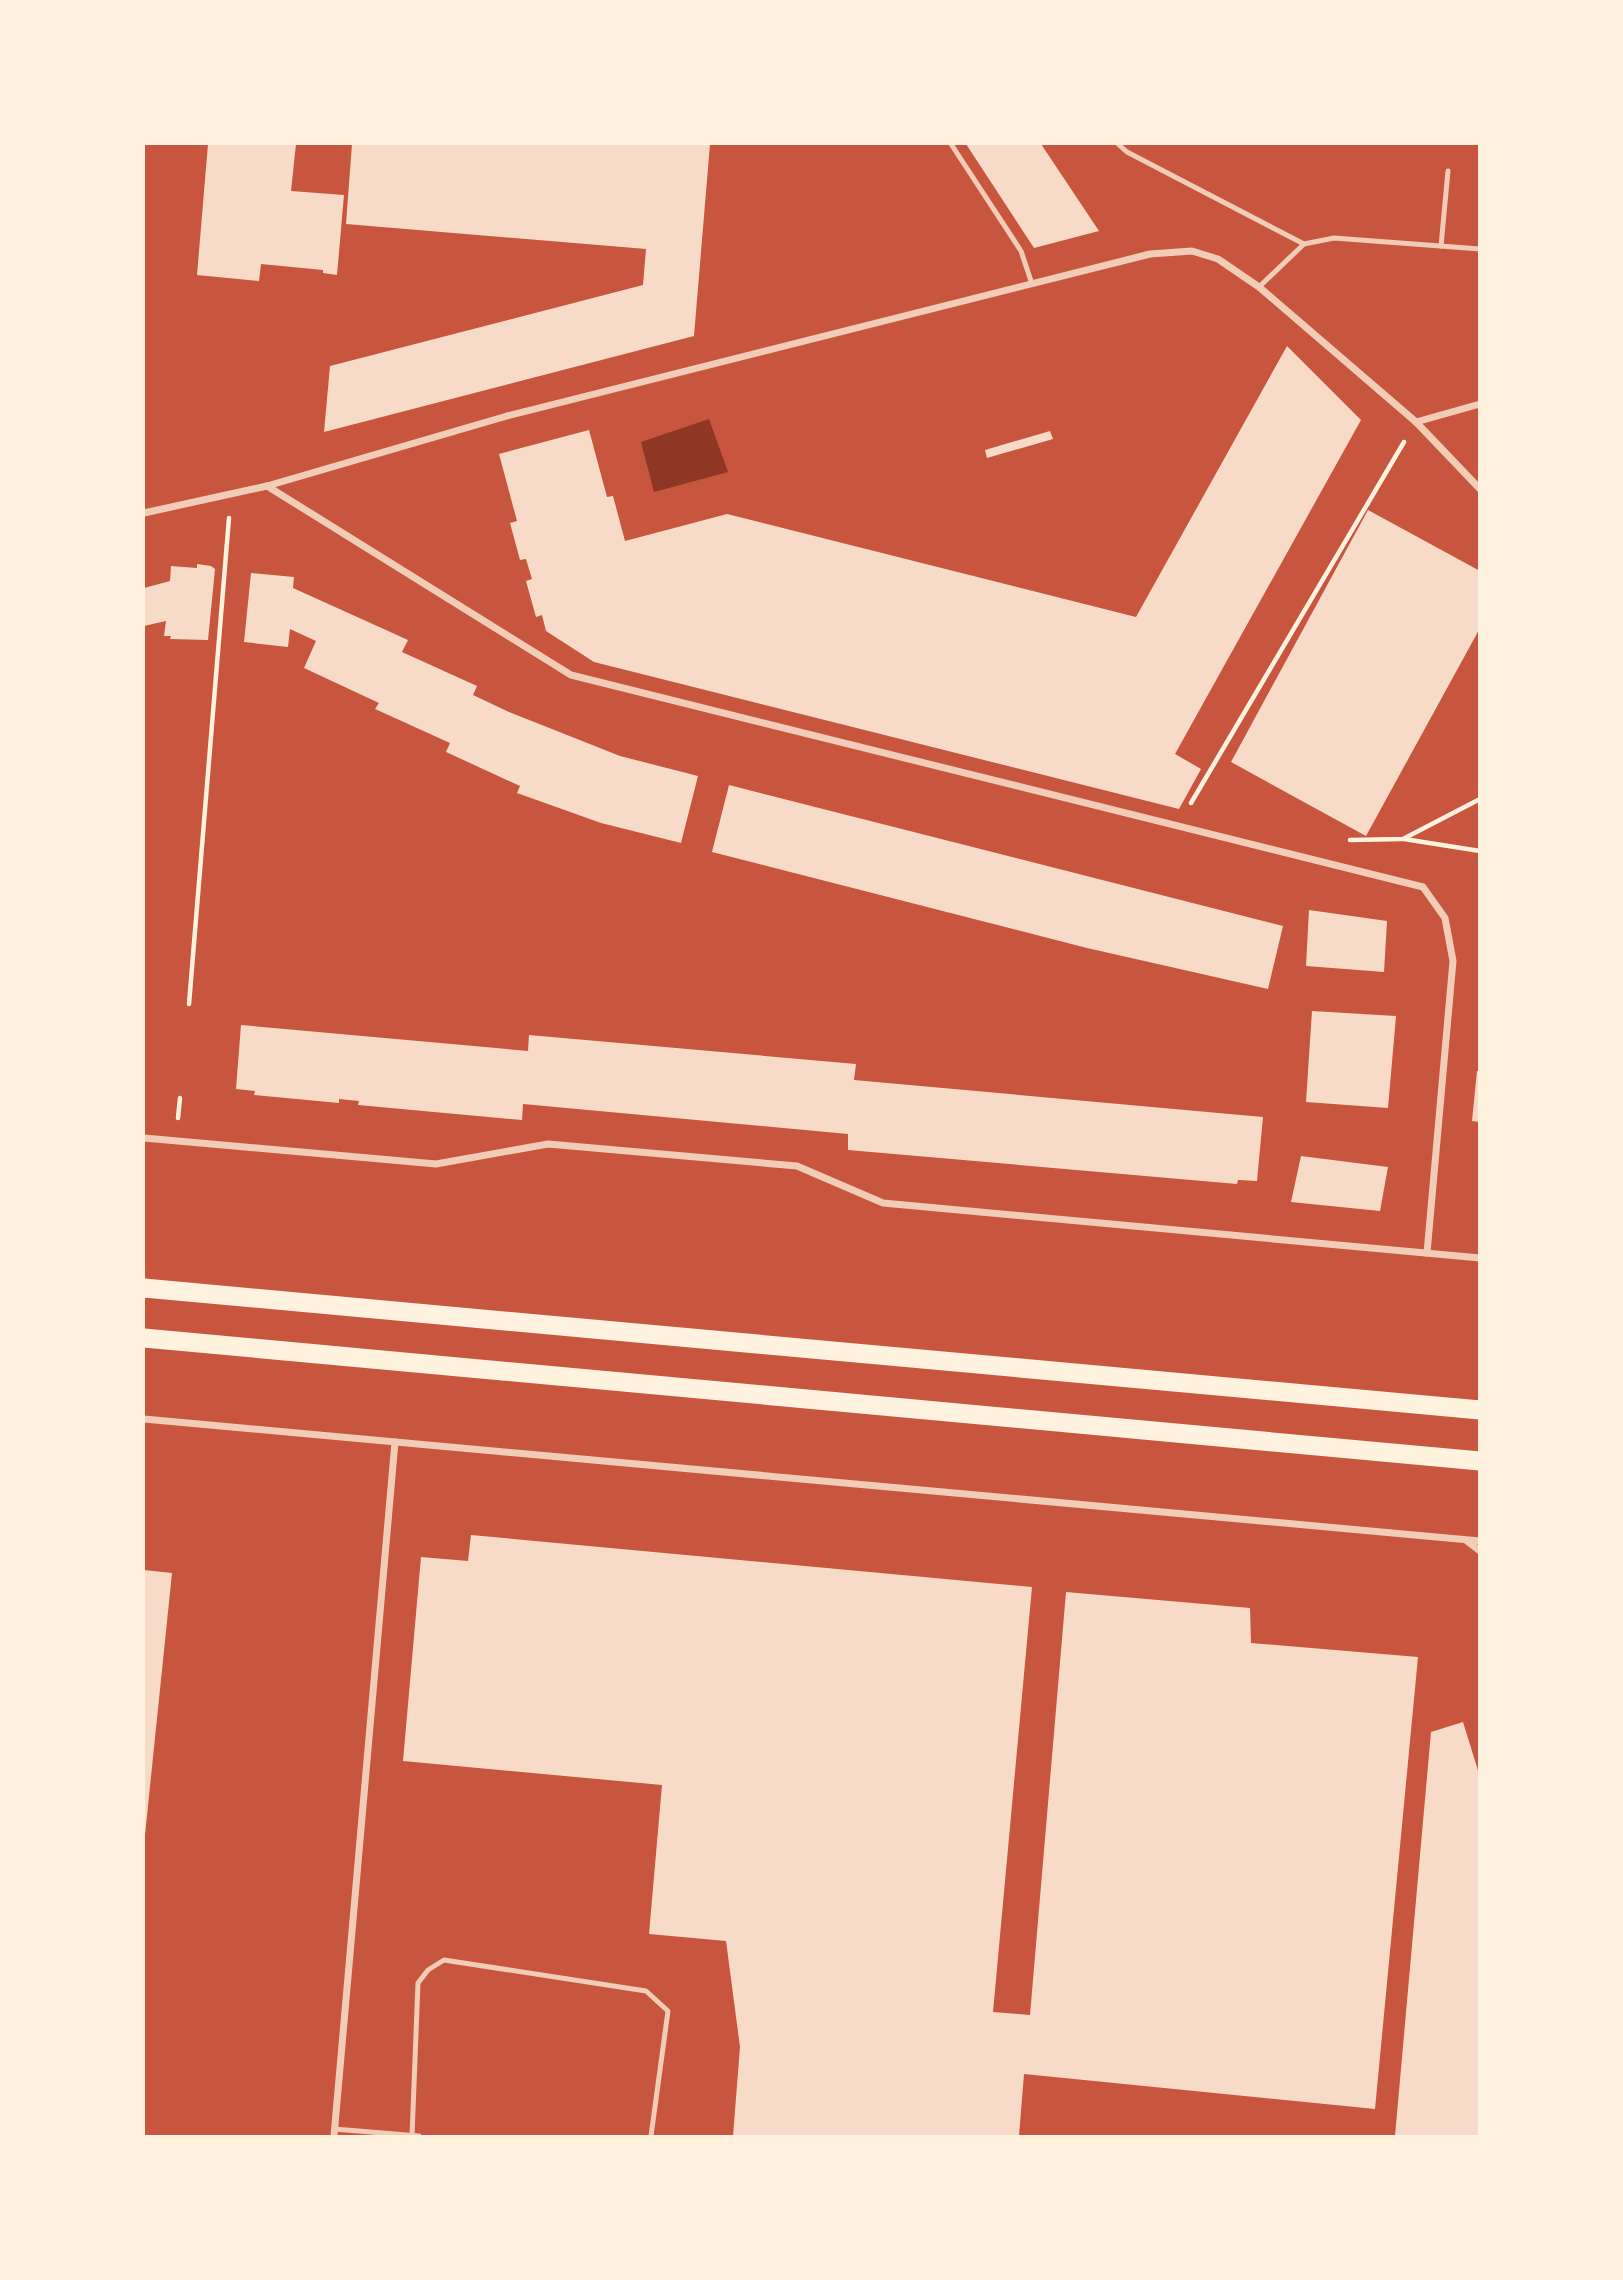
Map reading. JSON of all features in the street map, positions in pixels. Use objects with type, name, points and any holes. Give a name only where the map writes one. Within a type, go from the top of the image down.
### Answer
[{"type":"highway","points":[[144,1288],[1479,1410]]},
{"type":"highway","points":[[144,1338],[1479,1461]]},
{"type":"street","points":[[144,513],[267,486],[507,416],[1150,254],[1192,251],[1218,259],[1259,287],[1416,422],[1479,489]]},
{"type":"street","points":[[1416,422],[1479,404]]},
{"type":"street","points":[[267,486],[571,675],[1177,828],[1423,887],[1445,918],[1453,961],[1427,1253]]},
{"type":"street","points":[[144,1138],[436,1164],[548,1144],[797,1166],[883,1203],[1479,1258]]},
{"type":"street","points":[[144,1419],[1479,1541]]},
{"type":"street","points":[[334,2133],[395,1442]]},
{"type":"street","points":[[1466,1540],[1479,1551]]},
{"type":"lane","points":[[951,144],[1021,251],[1032,284]]},
{"type":"lane","points":[[1118,144],[1127,152],[1304,244]]},
{"type":"lane","points":[[1441,246],[1448,171]]},
{"type":"lane","points":[[1259,287],[1304,244],[1334,238],[1479,249]]},
{"type":"lane","points":[[412,2136],[418,1983],[428,1970],[444,1961],[646,1991],[668,2011],[651,2137]]},
{"type":"lane","points":[[334,2133],[418,2137]]},
{"type":"path","points":[[1177,828],[1416,422]]},
{"type":"path","points":[[189,1004],[232,492]]},
{"type":"path","points":[[1404,839],[1479,799]]},
{"type":"path","points":[[1314,860],[1321,841],[1404,839],[1479,851]]},
{"type":"shaded area","points":[[709,419],[728,472],[654,492],[641,442]]},
{"type":"building","points":[[208,144],[296,144],[291,191],[344,195],[337,275],[323,273],[323,270],[261,264],[259,281],[197,275]]},
{"type":"building","points":[[352,144],[710,144],[694,336],[324,432],[330,366],[643,285],[646,249],[346,224]]},
{"type":"building","points":[[966,144],[1041,144],[1099,231],[1034,248]]},
{"type":"building","points":[[1287,346],[1361,420],[1175,754],[1201,769],[1179,809],[594,662],[546,631],[542,615],[536,617],[526,581],[532,579],[526,559],[520,560],[510,523],[517,521],[499,454],[589,430],[607,497],[613,496],[625,541],[727,514],[1136,617]]},
{"type":"building","points":[[1050,431],[1053,439],[987,458],[985,450]]},
{"type":"building","points":[[1368,510],[1480,571],[1480,628],[1366,836],[1231,762]]},
{"type":"building","points":[[197,564],[215,569],[208,640],[170,639],[171,636],[164,636],[166,621],[144,626],[144,588],[170,581],[171,566],[197,568]]},
{"type":"building","points":[[251,573],[294,577],[293,588],[408,640],[402,652],[477,686],[473,695],[509,712],[620,756],[698,776],[681,843],[601,823],[517,793],[520,786],[446,752],[450,743],[375,709],[379,703],[304,668],[316,641],[290,629],[288,647],[244,642]]},
{"type":"building","points":[[729,785],[1283,926],[1268,989],[1087,948],[712,852]]},
{"type":"building","points":[[1309,910],[1387,921],[1384,972],[1306,966]]},
{"type":"building","points":[[1312,1011],[1396,1016],[1388,1108],[1306,1102]]},
{"type":"building","points":[[241,1025],[528,1051],[529,1035],[856,1064],[854,1080],[1263,1117],[1257,1181],[1238,1180],[1237,1184],[848,1150],[848,1134],[523,1104],[522,1120],[358,1105],[359,1101],[339,1099],[339,1103],[254,1095],[255,1091],[236,1089]]},
{"type":"building","points":[[1477,1071],[1480,1071],[1480,1122],[1472,1121]]},
{"type":"building","points":[[1301,1156],[1388,1167],[1380,1211],[1291,1202]]},
{"type":"building","points":[[471,1535],[1032,1587],[993,2012],[1030,2015],[1066,1592],[1250,1608],[1251,1643],[1418,1657],[1375,2109],[1024,2074],[1019,2136],[733,2136],[740,2047],[726,1941],[649,1934],[662,1785],[403,1761],[421,1557],[468,1561]]},
{"type":"building","points":[[144,1570],[172,1573],[145,1835],[144,1835]]},
{"type":"building","points":[[1463,1722],[1480,1777],[1480,2136],[1395,2136],[1431,1732]]}]
